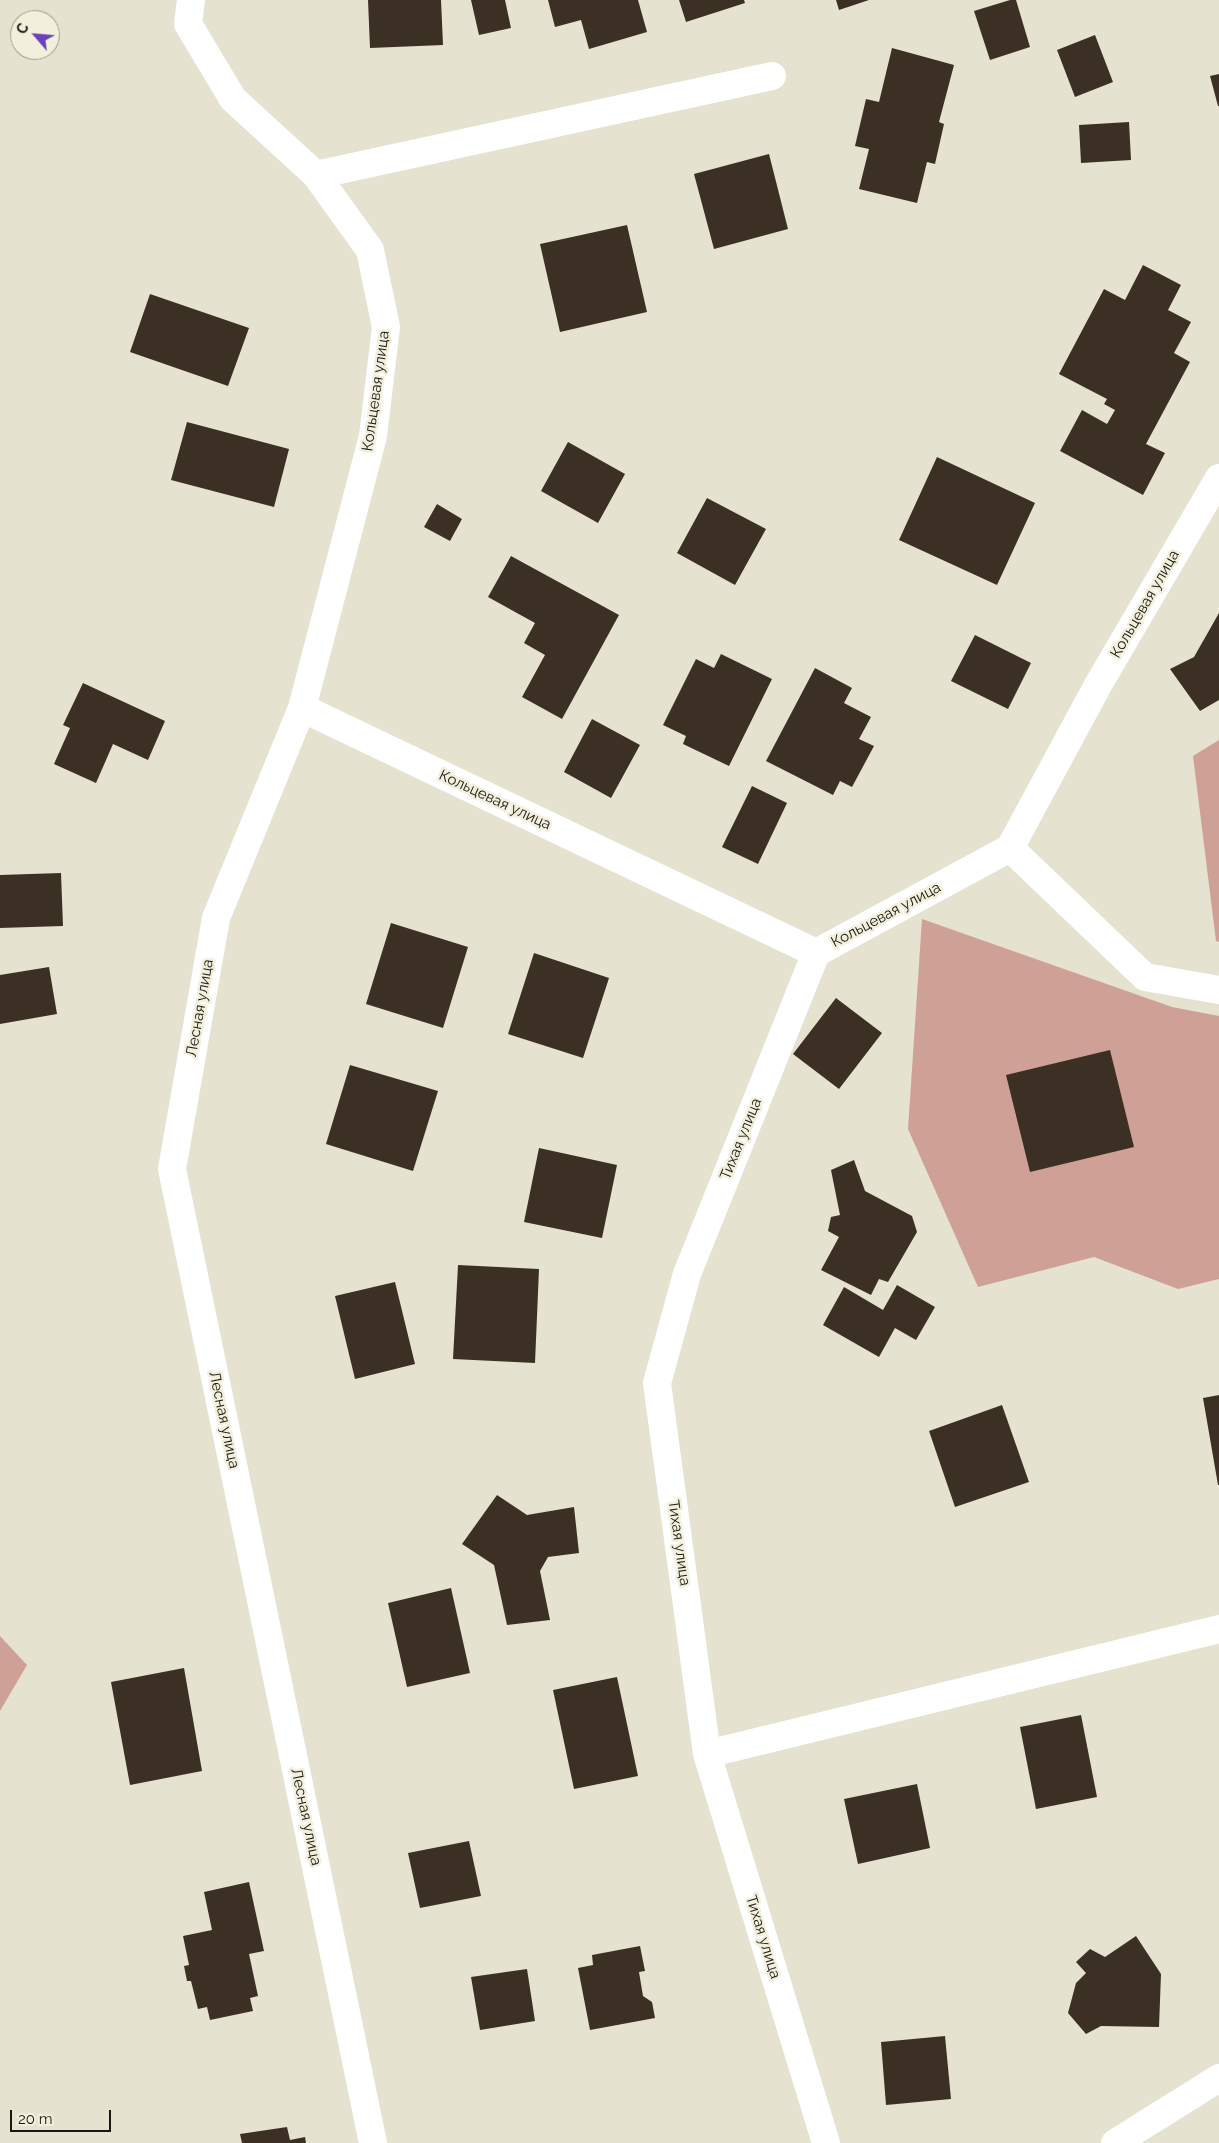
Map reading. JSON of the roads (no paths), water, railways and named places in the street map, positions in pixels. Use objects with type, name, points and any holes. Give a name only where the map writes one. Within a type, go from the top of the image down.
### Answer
[{"type":"street","name":"Кольцевая улица","points":[[191,0],[188,24],[233,99],[316,175],[370,250],[386,327],[373,436],[302,708],[816,953],[1010,848],[1098,685],[1219,478]]},
{"type":"street","points":[[316,175],[772,76]]},
{"type":"street","name":"Лесная улица","points":[[302,708],[216,918],[172,1169],[374,2143]]},
{"type":"street","points":[[1010,848],[1145,977],[1219,990]]},
{"type":"street","name":"Тихая улица","points":[[816,953],[687,1274],[657,1383],[707,1754],[826,2143]]},
{"type":"street","points":[[707,1754],[1219,1629]]},
{"type":"street","points":[[1114,2143],[1219,2078]]}]
